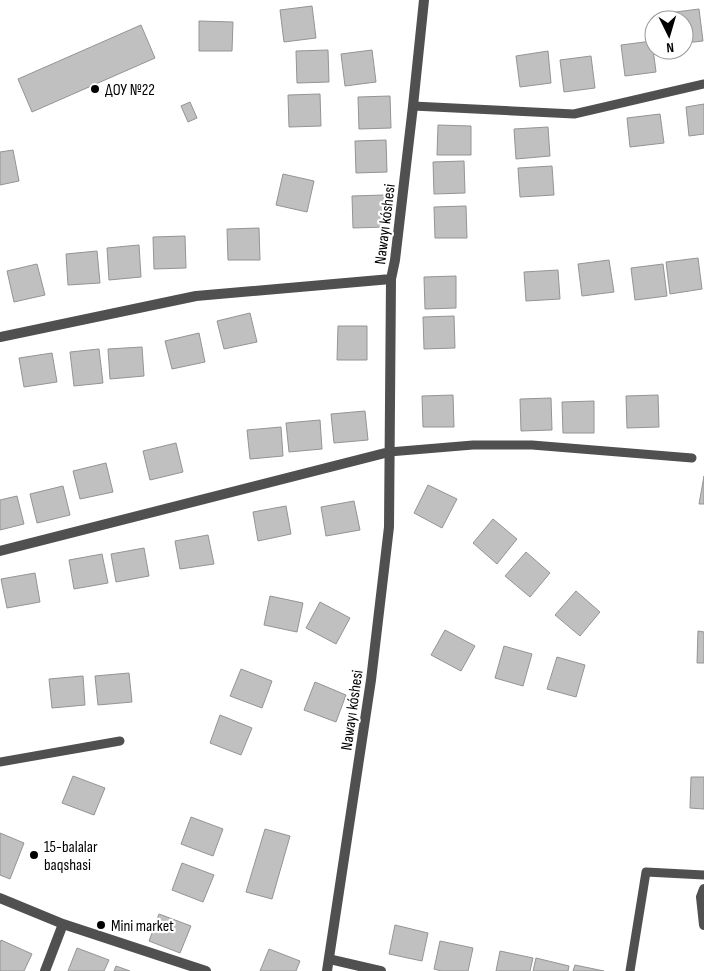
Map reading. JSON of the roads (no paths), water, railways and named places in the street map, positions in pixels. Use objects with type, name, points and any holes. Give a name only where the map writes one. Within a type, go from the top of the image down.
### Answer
[{"type":"street","name":"Nawayı kóshesi","points":[[327,971],[371,680],[389,527],[391,279],[414,106],[424,0]]},
{"type":"street","points":[[0,338],[196,296],[391,279]]},
{"type":"street","points":[[0,551],[389,452]]},
{"type":"street","points":[[704,888],[702,897],[704,926]]},
{"type":"street","points":[[0,898],[62,924],[206,971]]},
{"type":"street","points":[[45,971],[62,924]]},
{"type":"street","points":[[329,959],[381,971]]},
{"type":"lane","points":[[414,106],[574,114],[704,84]]},
{"type":"lane","points":[[389,452],[473,445],[532,445],[692,458]]},
{"type":"lane","points":[[0,762],[120,741]]},
{"type":"lane","points":[[630,971],[646,872],[704,875]]},
{"type":"place","name":"ДОУ №22","points":[[95,89]]},
{"type":"place","name":"15-balalar baqshasi","points":[[34,855]]},
{"type":"place","name":"Mini market","points":[[101,925]]}]
